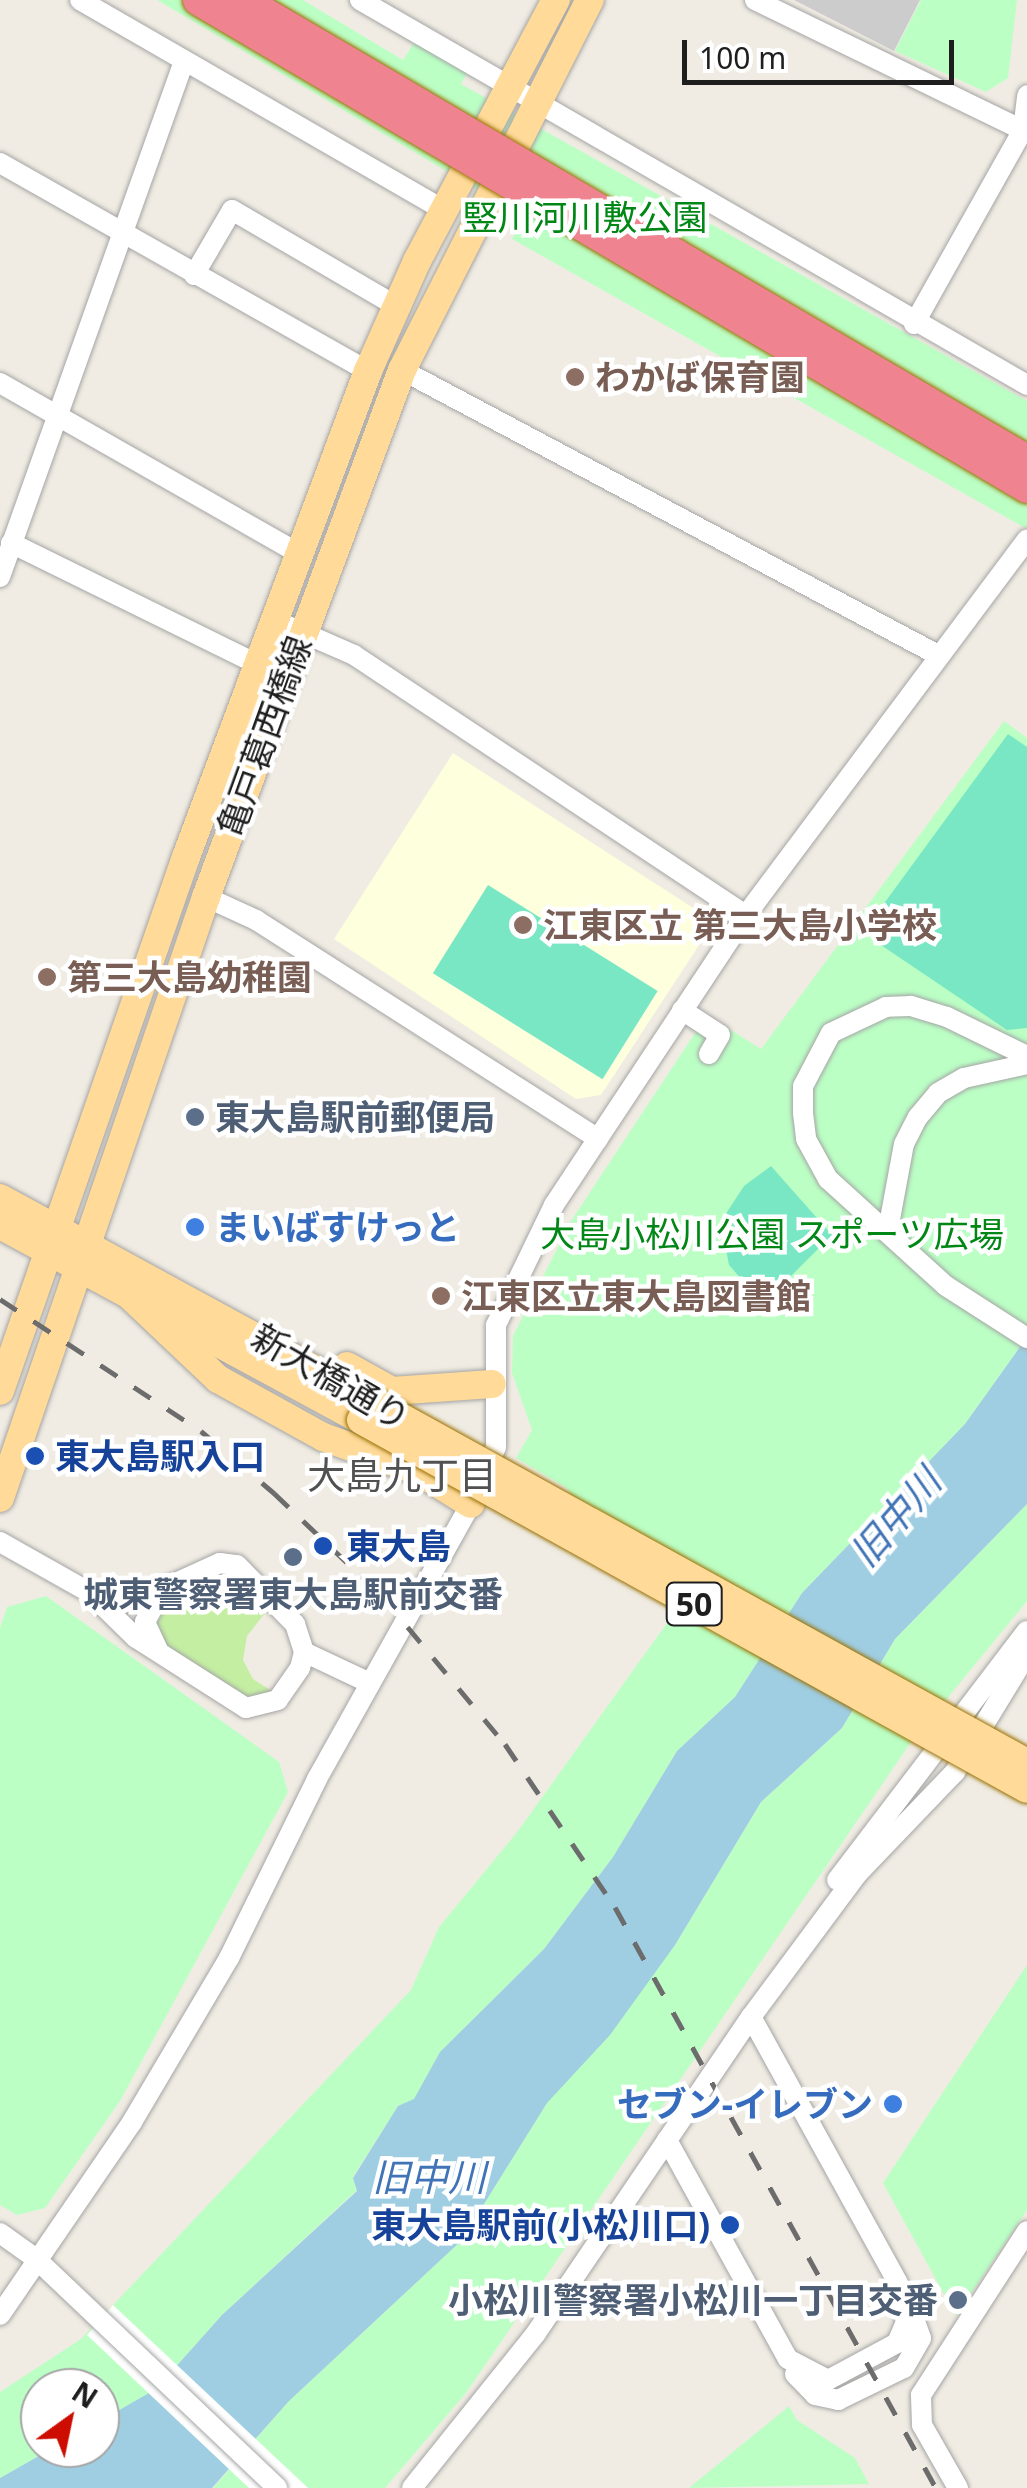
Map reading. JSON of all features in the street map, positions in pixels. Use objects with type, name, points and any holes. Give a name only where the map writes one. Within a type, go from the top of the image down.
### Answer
[{"type":"highway","points":[[198,0],[1027,488]]},
{"type":"highway","points":[[243,0],[1027,460]]},
{"type":"main road","name":"亀戸葛西橋線","points":[[0,1391],[9,1335],[53,1238],[298,553],[368,370],[444,210],[556,0]]},
{"type":"main road","name":"亀戸葛西橋線","points":[[0,1498],[206,897],[302,630],[402,370],[590,0]]},
{"type":"main road","name":"新大橋通り","points":[[0,1198],[53,1238],[83,1254],[151,1275],[364,1409]]},
{"type":"main road","name":"新大橋通り","points":[[0,1225],[53,1238]]},
{"type":"main road","name":"新大橋通り","points":[[83,1254],[123,1289],[364,1409],[959,1737],[1027,1789]]},
{"type":"main road","points":[[151,1275],[230,1300],[392,1391],[492,1384]]},
{"type":"main road","points":[[123,1289],[218,1380],[324,1437],[418,1471],[471,1504]]},
{"type":"main road","name":"新大橋通り","points":[[959,1737],[1027,1759]]},
{"type":"main road","points":[[959,1737],[1027,1798]]},
{"type":"street","points":[[80,0],[444,210]]},
{"type":"street","points":[[360,0],[914,324],[1027,385]]},
{"type":"street","points":[[754,0],[1025,131]]},
{"type":"street","points":[[0,577],[184,61]]},
{"type":"street","points":[[914,324],[1025,131],[1027,96]]},
{"type":"street","points":[[0,162],[368,370]]},
{"type":"street","points":[[194,275],[232,210],[396,306]]},
{"type":"street","points":[[402,370],[938,655]]},
{"type":"street","points":[[0,383],[298,553]]},
{"type":"street","points":[[0,2315],[35,2258],[132,2122],[209,1992],[370,1683],[471,1504],[496,1446],[492,1384],[496,1325],[554,1205],[746,915],[1027,540]]},
{"type":"street","points":[[11,543],[259,665]]},
{"type":"street","points":[[274,620],[354,655],[746,915]]},
{"type":"street","points":[[206,897],[256,920],[598,1139]]},
{"type":"street","points":[[1027,1056],[911,1006],[886,1007],[832,1033],[803,1086],[806,1139],[828,1178],[946,1286],[1027,1338]]},
{"type":"street","points":[[682,1010],[720,1035],[708,1054]]},
{"type":"street","points":[[888,1230],[904,1144],[918,1117],[938,1093],[964,1078],[1027,1064]]},
{"type":"street","points":[[0,1542],[96,1599],[166,1658],[227,1700],[258,1708],[285,1694],[304,1652],[295,1624],[236,1565],[220,1562],[130,1602],[96,1599]]},
{"type":"street","points":[[166,1658],[146,1622],[158,1595],[173,1584]]},
{"type":"street","points":[[412,2488],[536,2332],[892,1802],[1027,1631]]},
{"type":"street","points":[[304,1652],[370,1683]]},
{"type":"street","points":[[751,2017],[858,1873],[955,1772],[1027,1654]]},
{"type":"street","points":[[667,2140],[788,2360],[828,2380],[889,2351],[906,2322],[898,2283],[751,2017]]},
{"type":"street","points":[[958,2488],[922,2425],[921,2395],[1027,2231]]},
{"type":"street","points":[[0,2233],[35,2258],[277,2488]]},
{"type":"shaded area","points":[[794,0],[920,0],[894,51]]},
{"type":"shaded area","name":"江東区立 第三大島小学校","points":[[453,753],[701,913],[705,936],[601,1095],[576,1099],[334,939]]},
{"type":"green space","name":"竪川河川敷公園","points":[[157,0],[303,0],[403,60],[414,43],[467,73],[461,84],[1027,401],[1027,529],[512,239],[524,217]]},
{"type":"green space","points":[[921,0],[1017,0],[1008,78],[986,92],[895,51]]},
{"type":"green space","name":"大島小松川公園 スポーツ広場","points":[[1004,721],[1027,738],[1027,1337],[965,1424],[802,1593],[735,1697],[677,1751],[613,1857],[544,1949],[440,2052],[414,2100],[398,2106],[353,2177],[357,2190],[222,2315],[156,2389],[120,2410],[120,2368],[37,2368],[81,2339],[411,1990],[439,1927],[518,1831],[672,1616],[724,1579],[574,1500],[567,1488],[516,1458],[532,1430],[512,1373],[513,1336],[571,1221],[707,1015],[761,1049]]},
{"type":"green space","points":[[1008,734],[1027,747],[1027,1028],[1007,1030],[872,939],[869,924]]},
{"type":"green space","points":[[488,885],[658,991],[602,1079],[433,973]]},
{"type":"green space","points":[[771,1166],[832,1235],[763,1304],[729,1265],[724,1238],[727,1212],[744,1186]]},
{"type":"green space","points":[[1027,1504],[1027,1601],[909,1745],[466,2393],[385,2488],[213,2488],[289,2401],[461,2241],[547,2103],[675,1945],[761,1802],[842,1728],[895,1639]]},
{"type":"green space","points":[[227,1582],[249,1592],[265,1613],[247,1636],[243,1660],[253,1679],[275,1693],[247,1702],[165,1646],[156,1625],[169,1600]]},
{"type":"green space","points":[[46,1596],[279,1762],[288,1792],[120,2101],[45,2208],[17,2215],[0,2205],[0,1628],[7,1607]]},
{"type":"green space","points":[[1027,1965],[1027,2210],[956,2316],[883,2183]]},
{"type":"green space","name":"大島小松川公園 スポーツ広場","points":[[20,2379],[20,2467],[0,2478],[0,2392]]},
{"type":"green space","points":[[789,2406],[797,2420],[855,2458],[869,2484],[689,2488]]},
{"type":"water","name":"旧中川","points":[[1027,1337],[1027,1504],[895,1639],[842,1728],[761,1802],[675,1945],[610,2035],[547,2103],[461,2241],[289,2401],[212,2488],[0,2488],[0,2478],[20,2467],[120,2468],[120,2410],[156,2389],[222,2315],[357,2191],[353,2178],[398,2106],[414,2099],[440,2052],[544,1949],[613,1857],[677,1751],[735,1697],[802,1593],[965,1424]]},
{"type":"pier","points":[[113,2305],[308,2488],[249,2488],[87,2335]]},
{"type":"railway","points":[[0,1299],[201,1431],[274,1493],[382,1596],[505,1744],[615,1907],[936,2488]]},
{"type":"place","name":"わかば保育園","points":[[575,377]]},
{"type":"place","name":"江東区立 第三大島小学校","points":[[523,925]]},
{"type":"place","name":"第三大島幼稚園","points":[[47,977]]},
{"type":"place","name":"東大島駅前郵便局","points":[[195,1117]]},
{"type":"place","name":"まいばすけっと","points":[[195,1227]]},
{"type":"place","name":"江東区立東大島図書館","points":[[441,1296]]},
{"type":"place","name":"東大島駅入口","points":[[35,1456]]},
{"type":"place","name":"東大島","points":[[323,1546]]},
{"type":"place","name":"城東警察署東大島駅前交番","points":[[293,1557]]},
{"type":"place","name":"セブン-イレブン","points":[[893,2104]]},
{"type":"place","name":"東大島駅前(小松川口)","points":[[730,2225]]},
{"type":"place","name":"小松川警察署小松川一丁目交番","points":[[958,2300]]},
{"type":"district","name":"大島九丁目","points":[[402,1475]]}]
